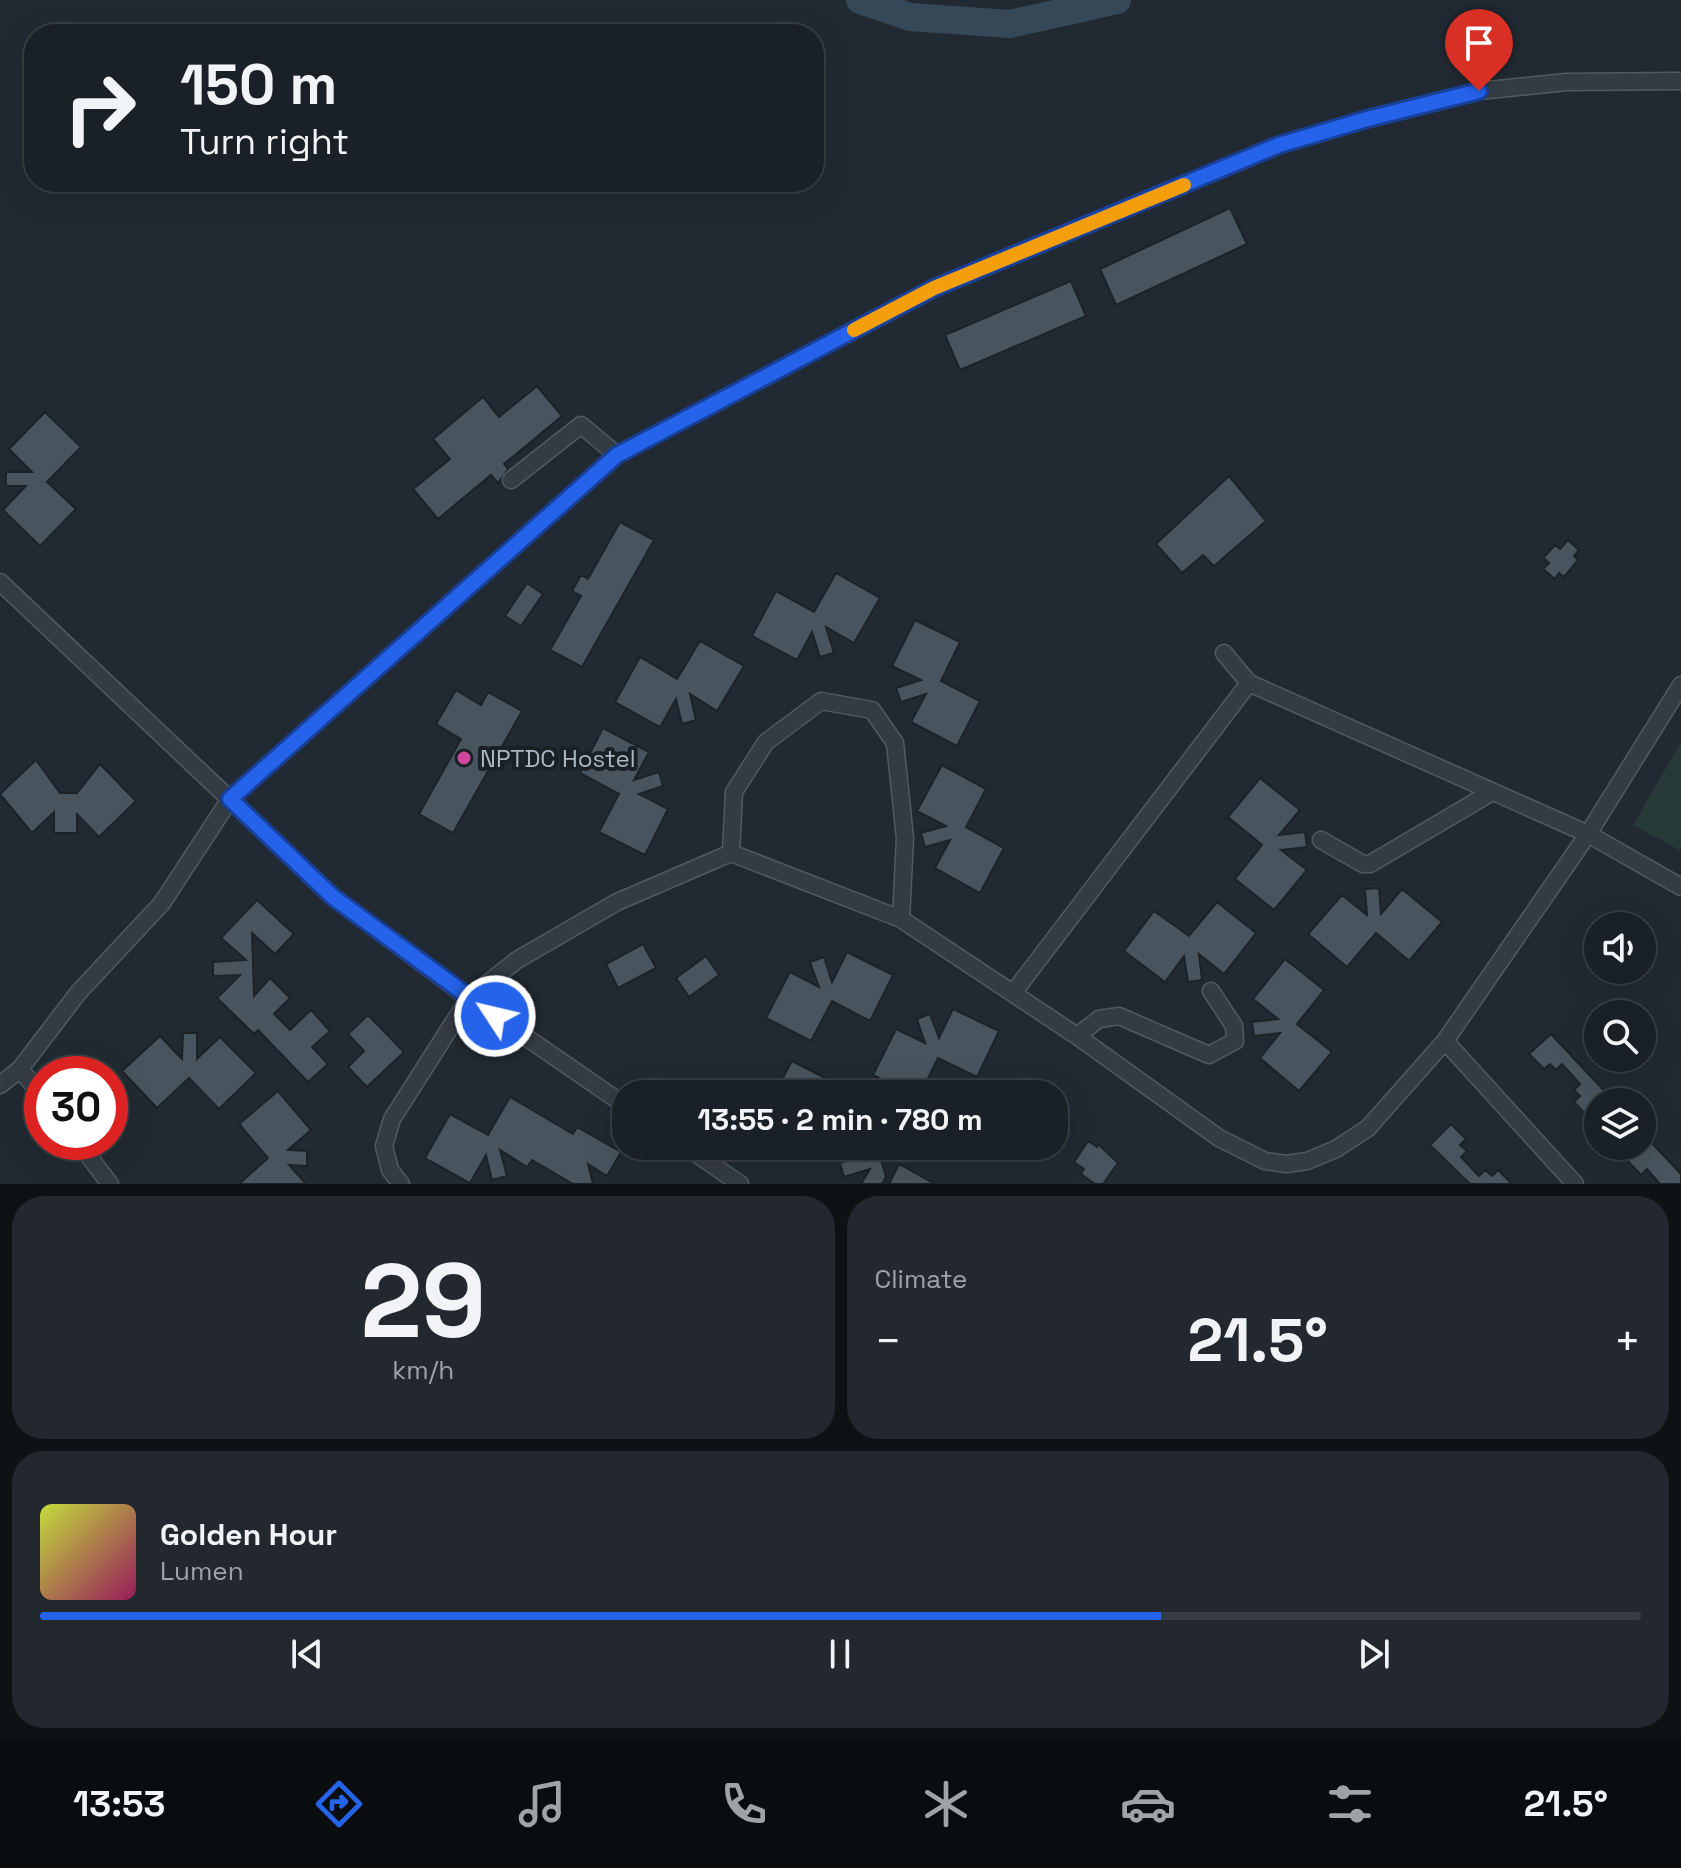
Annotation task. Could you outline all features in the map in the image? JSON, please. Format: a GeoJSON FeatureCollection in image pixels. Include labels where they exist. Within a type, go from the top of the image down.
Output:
{"type":"FeatureCollection","features":[{"type":"Feature","properties":{"kind":"street"},"geometry":{"type":"LineString","coordinates":[[0,1085],[20,1069],[78,993],[162,903],[230,799],[617,455],[934,288],[1279,145],[1479,91],[1566,82],[1681,81]]}},
{"type":"Feature","properties":{"kind":"street"},"geometry":{"type":"LineString","coordinates":[[511,480],[581,425],[617,455]]}},
{"type":"Feature","properties":{"kind":"street"},"geometry":{"type":"LineString","coordinates":[[0,582],[333,897],[469,998],[612,1096]]}},
{"type":"Feature","properties":{"kind":"street"},"geometry":{"type":"LineString","coordinates":[[1224,653],[1249,683],[1588,834],[1681,887]]}},
{"type":"Feature","properties":{"kind":"street"},"geometry":{"type":"LineString","coordinates":[[1013,993],[1249,683]]}},
{"type":"Feature","properties":{"kind":"street"},"geometry":{"type":"LineString","coordinates":[[401,1184],[390,1170],[384,1146],[392,1119],[469,998],[517,960],[617,902],[731,853],[901,919],[1077,1036],[1219,1138],[1265,1161],[1286,1164],[1307,1161],[1336,1149],[1368,1128],[1445,1041],[1588,834],[1681,685]]}},
{"type":"Feature","properties":{"kind":"street"},"geometry":{"type":"LineString","coordinates":[[731,853],[734,792],[766,742],[821,701],[872,710],[895,743],[905,838],[901,919]]}},
{"type":"Feature","properties":{"kind":"street"},"geometry":{"type":"LineString","coordinates":[[1321,840],[1363,864],[1370,864],[1492,792]]}},
{"type":"Feature","properties":{"kind":"street"},"geometry":{"type":"LineString","coordinates":[[1077,1036],[1099,1019],[1119,1016],[1209,1055],[1235,1041],[1234,1026],[1211,991]]}},
{"type":"Feature","properties":{"kind":"street"},"geometry":{"type":"LineString","coordinates":[[1445,1041],[1575,1184]]}},
{"type":"Feature","properties":{"kind":"street"},"geometry":{"type":"LineString","coordinates":[[20,1069],[24,1074]]}},
{"type":"Feature","properties":{"kind":"street"},"geometry":{"type":"LineString","coordinates":[[92,1160],[110,1184]]}},
{"type":"Feature","properties":{"kind":"street"},"geometry":{"type":"LineString","coordinates":[[705,1160],[740,1184]]}},
{"type":"Feature","properties":{"kind":"shaded area"},"geometry":{"type":"Polygon","coordinates":[[[1681,742],[1681,851],[1633,825],[1681,742]]]}},
{"type":"Feature","properties":{"kind":"building"},"geometry":{"type":"Polygon","coordinates":[[[1230,208],[1247,244],[1116,305],[1100,269],[1230,208]]]}},
{"type":"Feature","properties":{"kind":"building"},"geometry":{"type":"Polygon","coordinates":[[[1071,281],[1086,316],[960,370],[945,335],[1071,281]]]}},
{"type":"Feature","properties":{"kind":"building"},"geometry":{"type":"Polygon","coordinates":[[[537,386],[562,416],[504,464],[508,469],[498,483],[491,475],[438,519],[413,489],[450,459],[433,439],[483,397],[499,417],[537,386]]]}},
{"type":"Feature","properties":{"kind":"building"},"geometry":{"type":"Polygon","coordinates":[[[45,412],[81,447],[47,482],[76,509],[40,546],[3,510],[26,486],[6,486],[6,472],[32,472],[9,449],[45,412]]]}},
{"type":"Feature","properties":{"kind":"building"},"geometry":{"type":"Polygon","coordinates":[[[1229,476],[1266,521],[1214,566],[1203,555],[1182,573],[1156,544],[1229,476]]]}},
{"type":"Feature","properties":{"kind":"building"},"geometry":{"type":"Polygon","coordinates":[[[620,522],[654,540],[582,667],[550,650],[581,596],[572,591],[581,575],[588,579],[620,522]]]}},
{"type":"Feature","properties":{"kind":"building"},"geometry":{"type":"Polygon","coordinates":[[[1568,540],[1579,550],[1574,556],[1578,560],[1564,577],[1559,573],[1555,579],[1543,569],[1549,563],[1543,558],[1555,545],[1560,549],[1568,540]]]}},
{"type":"Feature","properties":{"kind":"building"},"geometry":{"type":"Polygon","coordinates":[[[836,573],[880,598],[854,643],[826,627],[834,653],[820,657],[812,632],[797,660],[752,636],[776,591],[814,612],[836,573]]]}},
{"type":"Feature","properties":{"kind":"building"},"geometry":{"type":"Polygon","coordinates":[[[527,583],[543,594],[521,626],[505,616],[527,583]]]}},
{"type":"Feature","properties":{"kind":"building"},"geometry":{"type":"Polygon","coordinates":[[[915,620],[960,642],[941,681],[980,701],[957,746],[911,722],[926,694],[901,702],[896,688],[921,680],[892,666],[915,620]]]}},
{"type":"Feature","properties":{"kind":"building"},"geometry":{"type":"Polygon","coordinates":[[[700,641],[744,666],[717,711],[690,694],[696,720],[682,724],[676,699],[660,727],[615,702],[640,657],[677,679],[700,641]]]}},
{"type":"Feature","properties":{"kind":"building"},"geometry":{"type":"Polygon","coordinates":[[[456,690],[481,705],[488,692],[522,711],[453,833],[419,814],[461,739],[436,724],[456,690]]]}},
{"type":"Feature","properties":{"kind":"building"},"geometry":{"type":"Polygon","coordinates":[[[603,728],[649,752],[634,780],[659,772],[663,786],[639,794],[668,809],[645,855],[599,832],[619,794],[580,773],[603,728]]]}},
{"type":"Feature","properties":{"kind":"building"},"geometry":{"type":"Polygon","coordinates":[[[36,760],[60,793],[77,793],[100,764],[136,801],[99,837],[77,814],[77,833],[54,833],[54,812],[32,833],[0,794],[36,760]]]}},
{"type":"Feature","properties":{"kind":"building"},"geometry":{"type":"Polygon","coordinates":[[[942,765],[986,789],[966,827],[1004,848],[980,893],[935,868],[950,840],[925,847],[921,833],[946,826],[917,811],[942,765]]]}},
{"type":"Feature","properties":{"kind":"building"},"geometry":{"type":"Polygon","coordinates":[[[1260,778],[1300,810],[1279,835],[1305,832],[1307,847],[1281,850],[1307,870],[1274,910],[1235,879],[1262,845],[1228,817],[1260,778]]]}},
{"type":"Feature","properties":{"kind":"building"},"geometry":{"type":"Polygon","coordinates":[[[1379,888],[1381,914],[1402,889],[1442,922],[1409,961],[1376,933],[1347,967],[1308,934],[1342,895],[1367,915],[1365,889],[1379,888]]]}},
{"type":"Feature","properties":{"kind":"building"},"geometry":{"type":"Polygon","coordinates":[[[257,900],[294,934],[275,954],[252,933],[254,996],[270,978],[290,998],[274,1014],[290,1030],[311,1010],[330,1031],[312,1047],[328,1064],[308,1082],[258,1030],[254,1034],[217,998],[240,975],[213,976],[213,962],[246,960],[221,938],[257,900]]]}},
{"type":"Feature","properties":{"kind":"building"},"geometry":{"type":"Polygon","coordinates":[[[1217,902],[1256,933],[1224,974],[1199,954],[1202,980],[1188,982],[1184,956],[1165,982],[1124,951],[1154,911],[1189,936],[1217,902]]]}},
{"type":"Feature","properties":{"kind":"building"},"geometry":{"type":"Polygon","coordinates":[[[643,944],[656,968],[618,988],[606,964],[643,944]]]}},
{"type":"Feature","properties":{"kind":"building"},"geometry":{"type":"Polygon","coordinates":[[[847,952],[893,975],[870,1021],[832,1001],[811,1041],[766,1018],[790,972],[819,987],[810,962],[824,957],[832,982],[847,952]]]}},
{"type":"Feature","properties":{"kind":"building"},"geometry":{"type":"Polygon","coordinates":[[[706,956],[719,975],[689,997],[676,978],[706,956]]]}},
{"type":"Feature","properties":{"kind":"building"},"geometry":{"type":"Polygon","coordinates":[[[1285,959],[1324,990],[1297,1024],[1332,1052],[1299,1091],[1260,1058],[1280,1033],[1254,1036],[1252,1022],[1278,1019],[1253,999],[1285,959]]]}},
{"type":"Feature","properties":{"kind":"building"},"geometry":{"type":"Polygon","coordinates":[[[953,1009],[999,1031],[977,1077],[938,1058],[927,1080],[883,1080],[873,1075],[896,1029],[925,1043],[917,1019],[930,1014],[939,1038],[953,1009]]]}},
{"type":"Feature","properties":{"kind":"building"},"geometry":{"type":"Polygon","coordinates":[[[368,1015],[404,1052],[367,1087],[348,1067],[364,1051],[348,1034],[368,1015]]]}},
{"type":"Feature","properties":{"kind":"building"},"geometry":{"type":"Polygon","coordinates":[[[183,1033],[197,1033],[197,1059],[220,1037],[256,1073],[219,1109],[189,1078],[157,1108],[128,1077],[128,1065],[160,1036],[182,1059],[183,1033]]]}},
{"type":"Feature","properties":{"kind":"building"},"geometry":{"type":"Polygon","coordinates":[[[1551,1034],[1602,1088],[1584,1088],[1584,1113],[1574,1102],[1580,1096],[1574,1090],[1580,1084],[1562,1064],[1556,1070],[1550,1064],[1544,1069],[1529,1054],[1551,1034]]]}},
{"type":"Feature","properties":{"kind":"building"},"geometry":{"type":"Polygon","coordinates":[[[792,1061],[829,1080],[782,1080],[792,1061]]]}},
{"type":"Feature","properties":{"kind":"building"},"geometry":{"type":"Polygon","coordinates":[[[278,1091],[311,1130],[288,1150],[307,1151],[307,1166],[289,1165],[306,1184],[239,1184],[268,1158],[239,1124],[278,1091]]]}},
{"type":"Feature","properties":{"kind":"building"},"geometry":{"type":"Polygon","coordinates":[[[510,1097],[573,1134],[577,1127],[612,1147],[612,1160],[616,1160],[607,1176],[588,1164],[593,1184],[573,1184],[532,1160],[527,1167],[500,1150],[507,1176],[492,1180],[486,1155],[470,1183],[425,1158],[450,1114],[488,1135],[510,1097]]]}},
{"type":"Feature","properties":{"kind":"building"},"geometry":{"type":"Polygon","coordinates":[[[1451,1124],[1466,1139],[1460,1145],[1467,1151],[1461,1157],[1479,1176],[1485,1170],[1492,1176],[1498,1170],[1512,1184],[1470,1184],[1430,1145],[1451,1124]]]}},
{"type":"Feature","properties":{"kind":"building"},"geometry":{"type":"Polygon","coordinates":[[[1088,1141],[1097,1147],[1099,1145],[1118,1163],[1103,1184],[1095,1184],[1081,1174],[1084,1169],[1074,1162],[1088,1141]]]}},
{"type":"Feature","properties":{"kind":"building"},"geometry":{"type":"Polygon","coordinates":[[[1656,1147],[1681,1174],[1681,1184],[1660,1184],[1647,1169],[1641,1175],[1627,1160],[1656,1160],[1656,1147]]]}},
{"type":"Feature","properties":{"kind":"building"},"geometry":{"type":"Polygon","coordinates":[[[881,1160],[886,1177],[882,1184],[861,1184],[870,1169],[844,1177],[840,1163],[881,1160]]]}},
{"type":"Feature","properties":{"kind":"building"},"geometry":{"type":"Polygon","coordinates":[[[899,1164],[935,1184],[889,1184],[899,1164]]]}},
{"type":"Feature","properties":{"kind":"waterway"},"geometry":{"type":"LineString","coordinates":[[860,0],[910,17],[1010,24],[1117,0]]}},
{"type":"Feature","properties":{"kind":"slow traffic"},"geometry":{"type":"LineString","coordinates":[[854,330],[934,288],[1184,185]]}},
{"type":"Feature","properties":{"kind":"place","name":"NPTDC Hostel"},"geometry":{"type":"Point","coordinates":[464,758]}},
{"type":"Feature","properties":{"kind":"route"},"geometry":{"type":"LineString","coordinates":[[495,1016],[333,897],[230,799],[288,744],[617,455],[934,288],[1279,145],[1479,91]]}}]}
